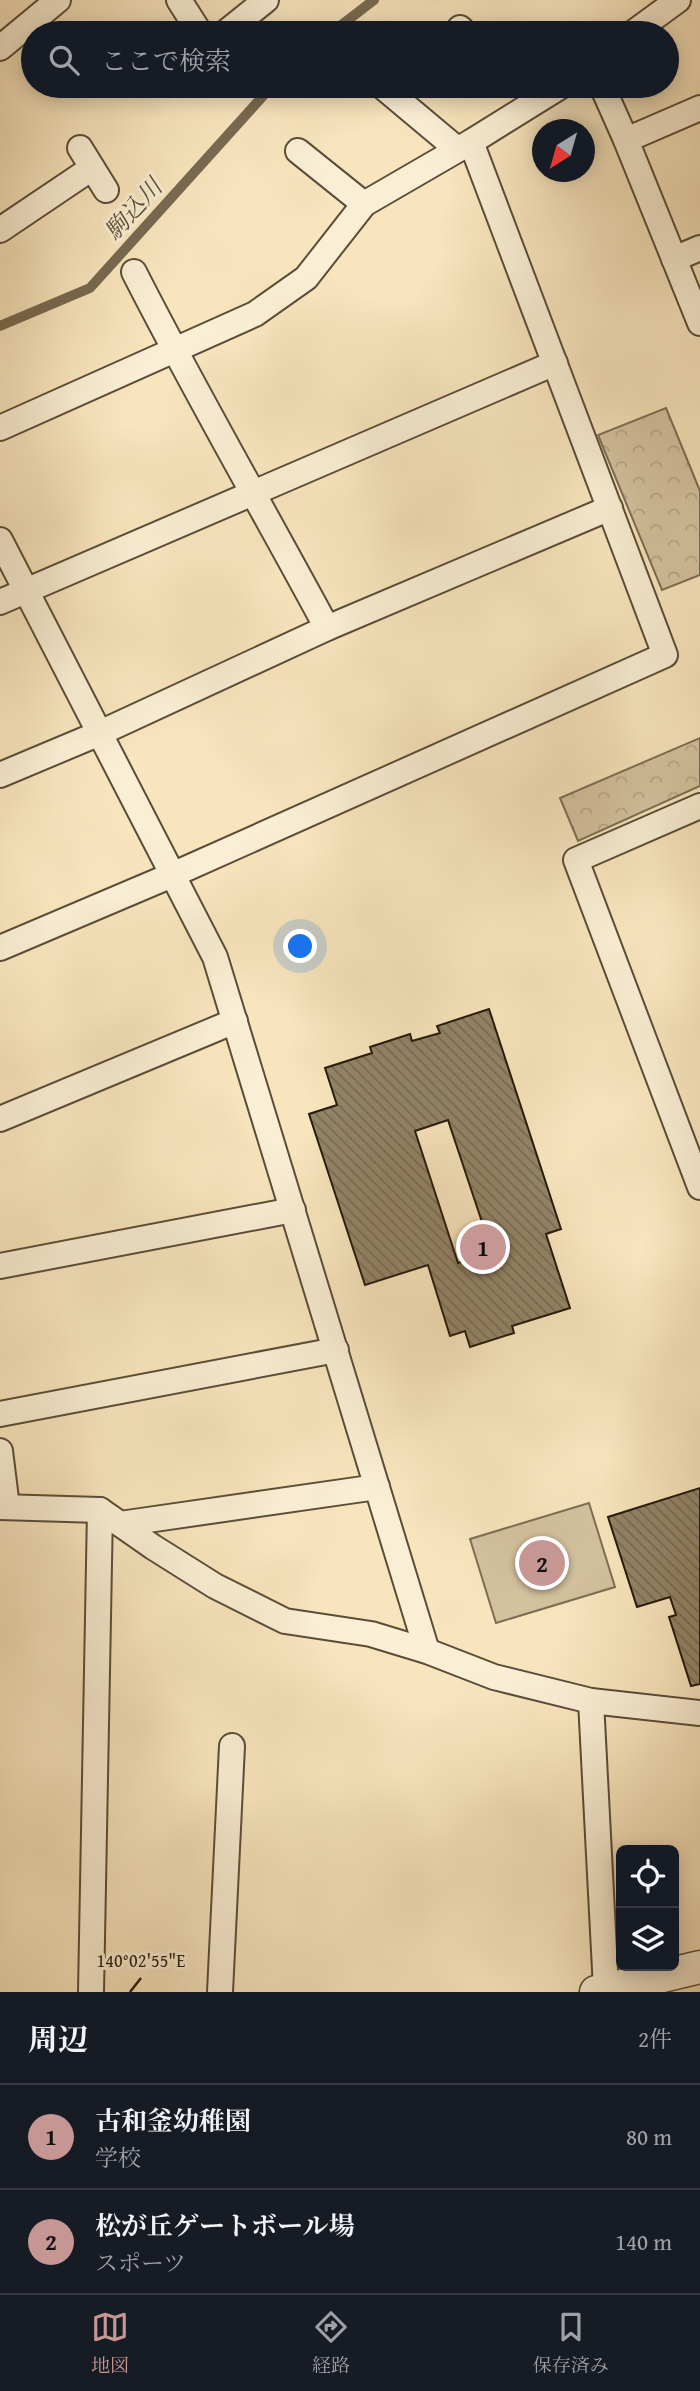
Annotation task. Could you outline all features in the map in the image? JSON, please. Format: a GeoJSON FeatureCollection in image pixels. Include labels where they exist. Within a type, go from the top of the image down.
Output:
{"type":"FeatureCollection","features":[{"type":"Feature","properties":{"kind":"street"},"geometry":{"type":"LineString","coordinates":[[33,21],[58,0]]}},
{"type":"Feature","properties":{"kind":"street"},"geometry":{"type":"LineString","coordinates":[[179,0],[192,21]]}},
{"type":"Feature","properties":{"kind":"street"},"geometry":{"type":"LineString","coordinates":[[240,21],[266,0]]}},
{"type":"Feature","properties":{"kind":"street"},"geometry":{"type":"LineString","coordinates":[[650,21],[678,0]]}},
{"type":"Feature","properties":{"kind":"street"},"geometry":{"type":"LineString","coordinates":[[0,48],[21,31]]}},
{"type":"Feature","properties":{"kind":"street"},"geometry":{"type":"LineString","coordinates":[[0,948],[172,875],[665,655],[555,363],[464,146],[398,98]]}},
{"type":"Feature","properties":{"kind":"street"},"geometry":{"type":"LineString","coordinates":[[0,428],[255,314],[306,278],[364,204],[464,146],[523,98]]}},
{"type":"Feature","properties":{"kind":"street"},"geometry":{"type":"LineString","coordinates":[[607,98],[700,323]]}},
{"type":"Feature","properties":{"kind":"street"},"geometry":{"type":"LineString","coordinates":[[626,139],[700,108]]}},
{"type":"Feature","properties":{"kind":"street"},"geometry":{"type":"LineString","coordinates":[[298,151],[364,204]]}},
{"type":"Feature","properties":{"kind":"street"},"geometry":{"type":"LineString","coordinates":[[0,230],[86,158],[106,190]]}},
{"type":"Feature","properties":{"kind":"street"},"geometry":{"type":"LineString","coordinates":[[674,259],[700,248]]}},
{"type":"Feature","properties":{"kind":"street"},"geometry":{"type":"LineString","coordinates":[[134,272],[174,351],[255,493],[327,628]]}},
{"type":"Feature","properties":{"kind":"street"},"geometry":{"type":"LineString","coordinates":[[0,602],[555,363]]}},
{"type":"Feature","properties":{"kind":"street"},"geometry":{"type":"LineString","coordinates":[[0,775],[100,733],[327,628],[610,508]]}},
{"type":"Feature","properties":{"kind":"street"},"geometry":{"type":"LineString","coordinates":[[0,540],[215,957],[427,1651]]}},
{"type":"Feature","properties":{"kind":"street"},"geometry":{"type":"LineString","coordinates":[[700,806],[576,860],[700,1187]]}},
{"type":"Feature","properties":{"kind":"street"},"geometry":{"type":"LineString","coordinates":[[0,1119],[235,1021]]}},
{"type":"Feature","properties":{"kind":"street"},"geometry":{"type":"LineString","coordinates":[[0,1266],[293,1210]]}},
{"type":"Feature","properties":{"kind":"street"},"geometry":{"type":"LineString","coordinates":[[0,1413],[336,1350]]}},
{"type":"Feature","properties":{"kind":"street"},"geometry":{"type":"LineString","coordinates":[[0,1451],[4,1507],[100,1510],[215,1586],[285,1621],[371,1634],[427,1651],[494,1677],[591,1701],[700,1713]]}},
{"type":"Feature","properties":{"kind":"street"},"geometry":{"type":"LineString","coordinates":[[120,1524],[377,1487]]}},
{"type":"Feature","properties":{"kind":"street"},"geometry":{"type":"LineString","coordinates":[[90,1992],[100,1510]]}},
{"type":"Feature","properties":{"kind":"street"},"geometry":{"type":"LineString","coordinates":[[591,1701],[601,1991],[700,1967]]}},
{"type":"Feature","properties":{"kind":"street"},"geometry":{"type":"LineString","coordinates":[[220,1992],[232,1746]]}},
{"type":"Feature","properties":{"kind":"green space"},"geometry":{"type":"Polygon","coordinates":[[[666,408],[700,491],[700,575],[662,590],[598,435],[666,408]]]}},
{"type":"Feature","properties":{"kind":"green space"},"geometry":{"type":"Polygon","coordinates":[[[700,738],[700,786],[578,841],[560,798],[700,738]]]}},
{"type":"Feature","properties":{"kind":"green space"},"geometry":{"type":"Polygon","coordinates":[[[589,1503],[615,1587],[496,1623],[470,1539],[589,1503]]]}},
{"type":"Feature","properties":{"kind":"building"},"geometry":{"type":"Polygon","coordinates":[[[489,1009],[561,1229],[546,1234],[570,1308],[512,1326],[514,1333],[470,1347],[465,1331],[450,1336],[428,1265],[365,1285],[309,1114],[337,1105],[325,1068],[372,1053],[370,1047],[410,1034],[412,1041],[440,1033],[437,1026],[489,1009]],[[448,1120],[415,1131],[458,1263],[492,1252],[448,1120]]]}},
{"type":"Feature","properties":{"kind":"building"},"geometry":{"type":"Polygon","coordinates":[[[700,1488],[700,1684],[691,1686],[669,1617],[676,1615],[670,1597],[637,1607],[608,1517],[700,1488]]]}},
{"type":"Feature","properties":{"kind":"waterway","name":"駒込川"},"geometry":{"type":"LineString","coordinates":[[347,21],[374,0]]}},
{"type":"Feature","properties":{"kind":"waterway","name":"駒込川"},"geometry":{"type":"LineString","coordinates":[[0,326],[90,288],[261,98]]}},
{"type":"Feature","properties":{"kind":"place","name":"古和釜幼稚園"},"geometry":{"type":"Point","coordinates":[483,1247]}},
{"type":"Feature","properties":{"kind":"place","name":"松が丘ゲートボール場"},"geometry":{"type":"Point","coordinates":[542,1563]}}]}
